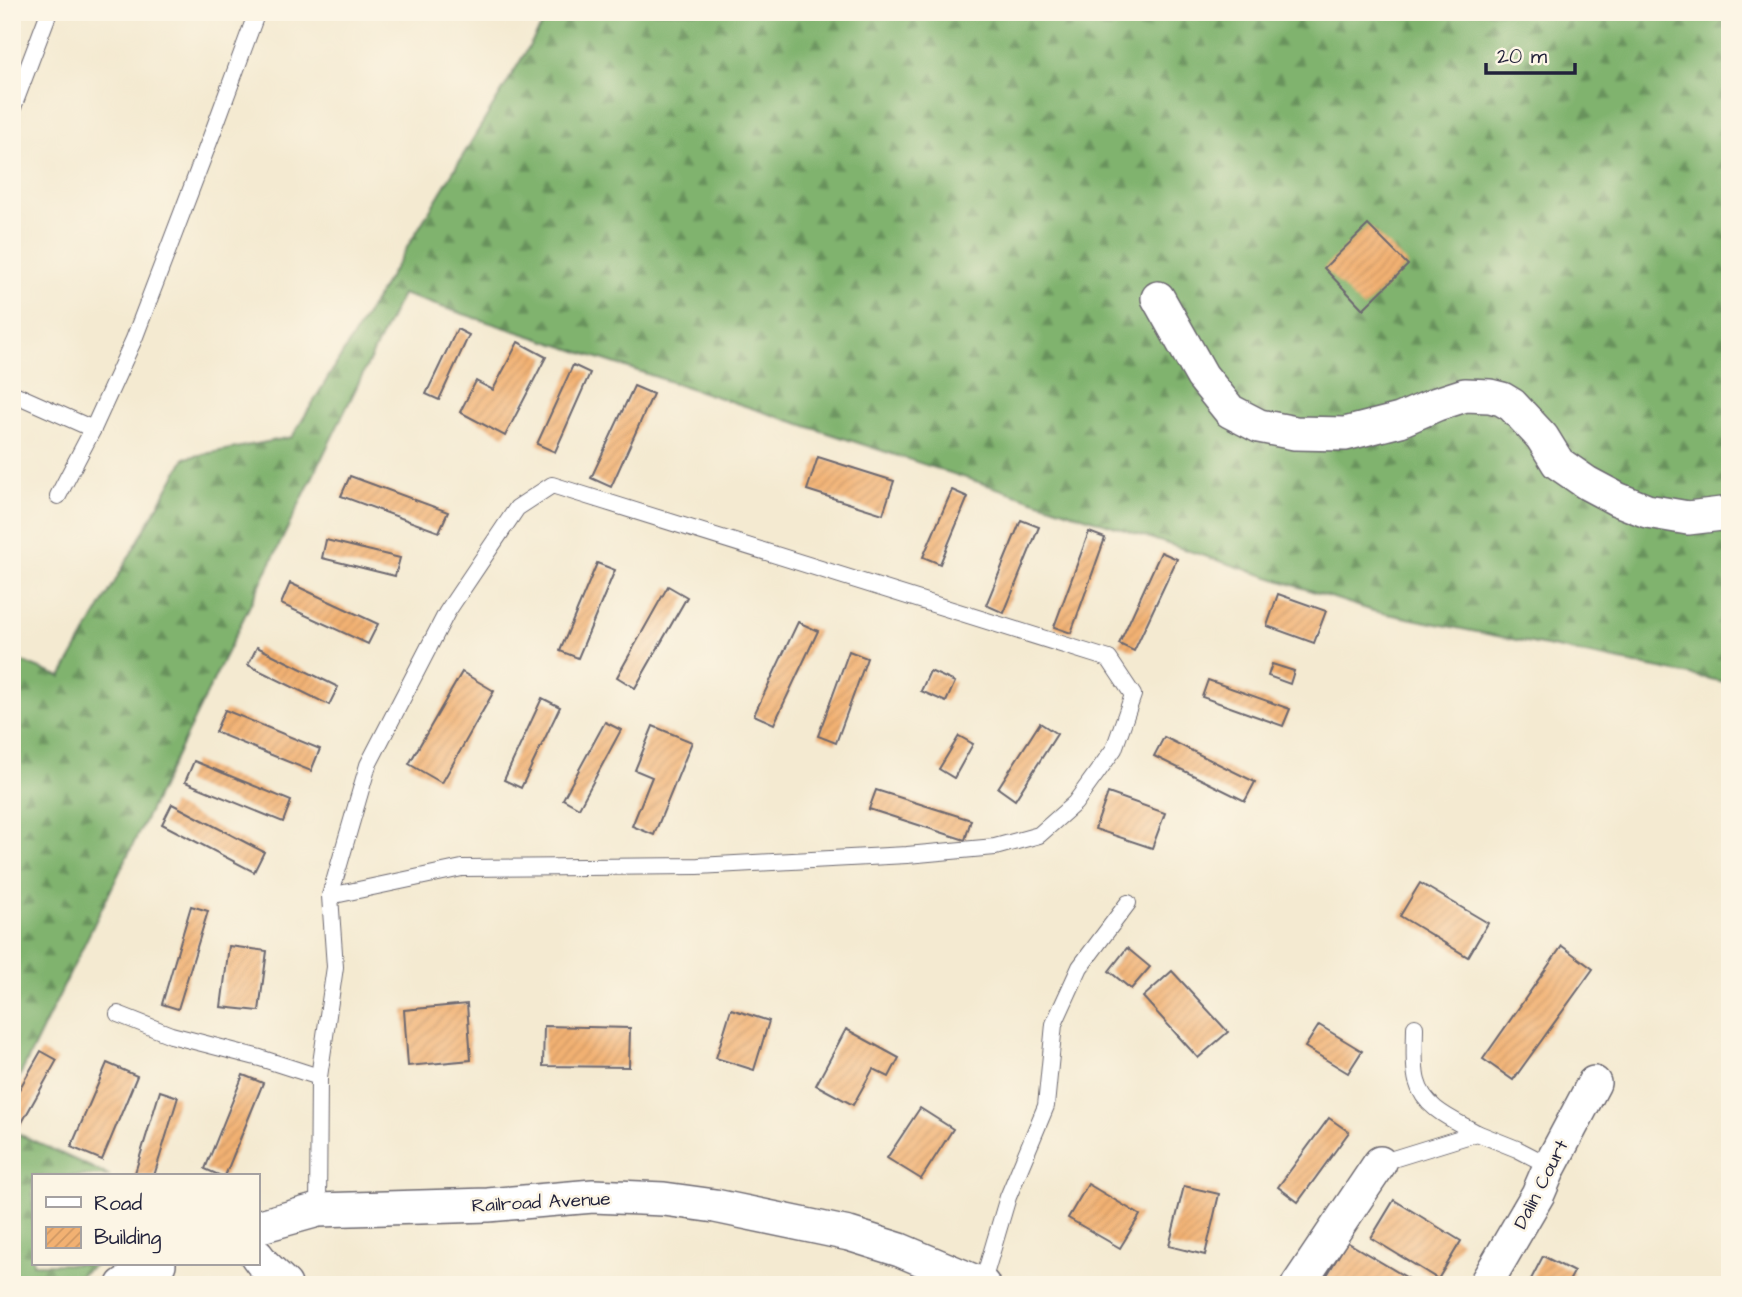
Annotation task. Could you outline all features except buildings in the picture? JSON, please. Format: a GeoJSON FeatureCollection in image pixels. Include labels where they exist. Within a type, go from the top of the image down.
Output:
{"type":"FeatureCollection","features":[{"type":"Feature","properties":{"kind":"street"},"geometry":{"type":"LineString","coordinates":[[1158,298],[1202,376],[1230,411],[1259,426],[1294,433],[1345,434],[1400,420],[1465,395],[1490,396],[1512,405],[1542,437],[1558,463],[1617,499],[1647,511],[1688,518],[1730,513]]}},
{"type":"Feature","properties":{"kind":"street","name":"Dalin Court"},"geometry":{"type":"LineString","coordinates":[[1485,1285],[1538,1194],[1594,1083]]}},
{"type":"Feature","properties":{"kind":"street"},"geometry":{"type":"LineString","coordinates":[[1298,1285],[1380,1163]]}},
{"type":"Feature","properties":{"kind":"street","name":"Railroad Avenue"},"geometry":{"type":"LineString","coordinates":[[259,1226],[318,1210],[488,1205],[593,1196],[664,1199],[715,1206],[849,1234],[900,1251],[982,1285]]}},
{"type":"Feature","properties":{"kind":"street"},"geometry":{"type":"LineString","coordinates":[[259,1259],[285,1285]]}},
{"type":"Feature","properties":{"kind":"street"},"geometry":{"type":"LineString","coordinates":[[122,1285],[155,1266]]}},
{"type":"Feature","properties":{"kind":"lane"},"geometry":{"type":"LineString","coordinates":[[12,110],[49,12]]}},
{"type":"Feature","properties":{"kind":"lane"},"geometry":{"type":"LineString","coordinates":[[58,496],[93,429],[134,339],[257,12]]}},
{"type":"Feature","properties":{"kind":"lane"},"geometry":{"type":"LineString","coordinates":[[12,393],[93,429]]}},
{"type":"Feature","properties":{"kind":"lane"},"geometry":{"type":"LineString","coordinates":[[318,1210],[319,1077],[335,967],[330,896],[368,765],[447,612],[517,508],[552,485],[1109,659],[1133,695],[1114,749],[1075,803],[1038,835],[995,847],[907,855],[698,866],[462,867],[330,896]]}},
{"type":"Feature","properties":{"kind":"lane"},"geometry":{"type":"LineString","coordinates":[[982,1285],[1008,1197],[1046,1107],[1054,1024],[1080,967],[1128,903]]}},
{"type":"Feature","properties":{"kind":"lane"},"geometry":{"type":"LineString","coordinates":[[118,1014],[171,1035],[260,1058],[319,1077]]}},
{"type":"Feature","properties":{"kind":"lane"},"geometry":{"type":"LineString","coordinates":[[1415,1027],[1416,1080],[1425,1099],[1443,1114],[1477,1133],[1550,1166]]}},
{"type":"Feature","properties":{"kind":"lane"},"geometry":{"type":"LineString","coordinates":[[1380,1163],[1477,1133]]}},
{"type":"Feature","properties":{"kind":"green space"},"geometry":{"type":"Polygon","coordinates":[[[550,12],[1730,12],[1730,683],[1373,611],[402,294],[12,1092],[12,658],[61,677],[185,458],[292,437],[550,12]]]}},
{"type":"Feature","properties":{"kind":"green space"},"geometry":{"type":"Polygon","coordinates":[[[12,1131],[106,1174],[32,1174],[32,1266],[94,1266],[63,1285],[12,1285],[12,1131]]]}}]}
